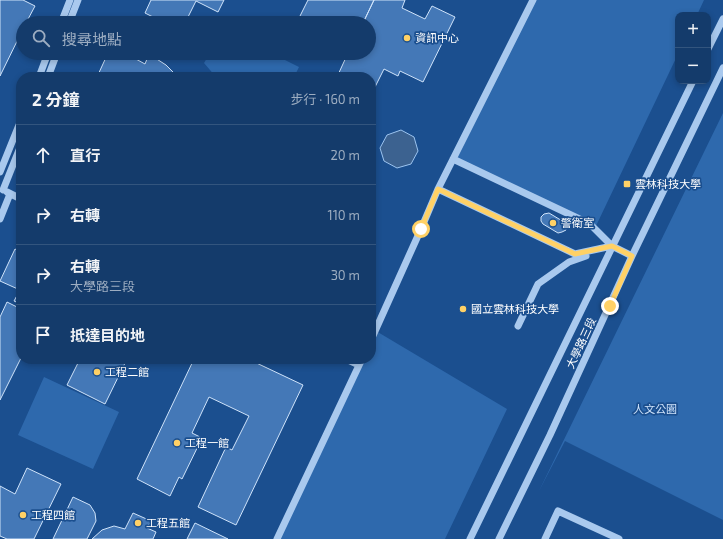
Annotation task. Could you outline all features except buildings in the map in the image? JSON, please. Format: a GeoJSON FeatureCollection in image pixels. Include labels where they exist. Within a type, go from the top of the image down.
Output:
{"type":"FeatureCollection","features":[{"type":"Feature","properties":{"kind":"street"},"geometry":{"type":"LineString","coordinates":[[64,16],[70,0]]}},
{"type":"Feature","properties":{"kind":"street"},"geometry":{"type":"LineString","coordinates":[[72,16],[78,0]]}},
{"type":"Feature","properties":{"kind":"street"},"geometry":{"type":"LineString","coordinates":[[376,329],[438,189],[533,0]]}},
{"type":"Feature","properties":{"kind":"street"},"geometry":{"type":"LineString","coordinates":[[708,48],[723,19]]}},
{"type":"Feature","properties":{"kind":"street"},"geometry":{"type":"LineString","coordinates":[[41,72],[45,60]]}},
{"type":"Feature","properties":{"kind":"street"},"geometry":{"type":"LineString","coordinates":[[50,72],[54,60]]}},
{"type":"Feature","properties":{"kind":"street","name":"大學路三段"},"geometry":{"type":"LineString","coordinates":[[499,539],[550,435],[632,256],[723,68]]}},
{"type":"Feature","properties":{"kind":"street","name":"大學路三段"},"geometry":{"type":"LineString","coordinates":[[470,539],[692,84]]}},
{"type":"Feature","properties":{"kind":"street"},"geometry":{"type":"LineString","coordinates":[[0,172],[16,132]]}},
{"type":"Feature","properties":{"kind":"street"},"geometry":{"type":"LineString","coordinates":[[16,157],[2,189],[16,197]]}},
{"type":"Feature","properties":{"kind":"street"},"geometry":{"type":"LineString","coordinates":[[453,159],[590,224],[612,246],[632,256]]}},
{"type":"Feature","properties":{"kind":"street"},"geometry":{"type":"LineString","coordinates":[[438,189],[575,254],[612,246]]}},
{"type":"Feature","properties":{"kind":"street"},"geometry":{"type":"LineString","coordinates":[[0,219],[10,194]]}},
{"type":"Feature","properties":{"kind":"street"},"geometry":{"type":"LineString","coordinates":[[518,326],[538,284],[569,262],[612,246]]}},
{"type":"Feature","properties":{"kind":"street"},"geometry":{"type":"LineString","coordinates":[[277,539],[359,364]]}},
{"type":"Feature","properties":{"kind":"street"},"geometry":{"type":"LineString","coordinates":[[545,539],[558,511],[619,539]]}},
{"type":"Feature","properties":{"kind":"green space"},"geometry":{"type":"Polygon","coordinates":[[[533,0],[704,0],[698,12],[675,12],[675,60],[595,228],[453,159],[533,0]]]}},
{"type":"Feature","properties":{"kind":"green space"},"geometry":{"type":"Polygon","coordinates":[[[206,60],[285,60],[299,67],[296,72],[212,72],[204,63],[206,60]]]}},
{"type":"Feature","properties":{"kind":"green space","name":"人文公園"},"geometry":{"type":"Polygon","coordinates":[[[723,113],[723,520],[565,441],[539,491],[723,113]]]}},
{"type":"Feature","properties":{"kind":"green space"},"geometry":{"type":"Polygon","coordinates":[[[376,331],[507,409],[445,539],[278,539],[360,364],[376,364],[376,331]]]}},
{"type":"Feature","properties":{"kind":"green space"},"geometry":{"type":"Polygon","coordinates":[[[44,377],[119,412],[93,469],[18,435],[44,377]]]}},
{"type":"Feature","properties":{"kind":"shaded area"},"geometry":{"type":"Polygon","coordinates":[[[401,130],[414,137],[418,151],[411,164],[397,168],[384,161],[380,148],[387,135],[401,130]]]}},
{"type":"Feature","properties":{"kind":"place","name":"資訊中心"},"geometry":{"type":"Point","coordinates":[407,38]}},
{"type":"Feature","properties":{"kind":"place","name":"雲林科技大學"},"geometry":{"type":"Point","coordinates":[627,184]}},
{"type":"Feature","properties":{"kind":"place","name":"警衛室"},"geometry":{"type":"Point","coordinates":[553,223]}},
{"type":"Feature","properties":{"kind":"place","name":"國立雲林科技大學"},"geometry":{"type":"Point","coordinates":[463,309]}},
{"type":"Feature","properties":{"kind":"place","name":"工程二館"},"geometry":{"type":"Point","coordinates":[97,372]}},
{"type":"Feature","properties":{"kind":"place","name":"工程一館"},"geometry":{"type":"Point","coordinates":[177,443]}},
{"type":"Feature","properties":{"kind":"place","name":"工程四館"},"geometry":{"type":"Point","coordinates":[23,515]}},
{"type":"Feature","properties":{"kind":"place","name":"工程五館"},"geometry":{"type":"Point","coordinates":[138,523]}},
{"type":"Feature","properties":{"kind":"route"},"geometry":{"type":"LineString","coordinates":[[421,229],[438,189],[575,254],[612,246],[632,256],[610,306]]}}]}
